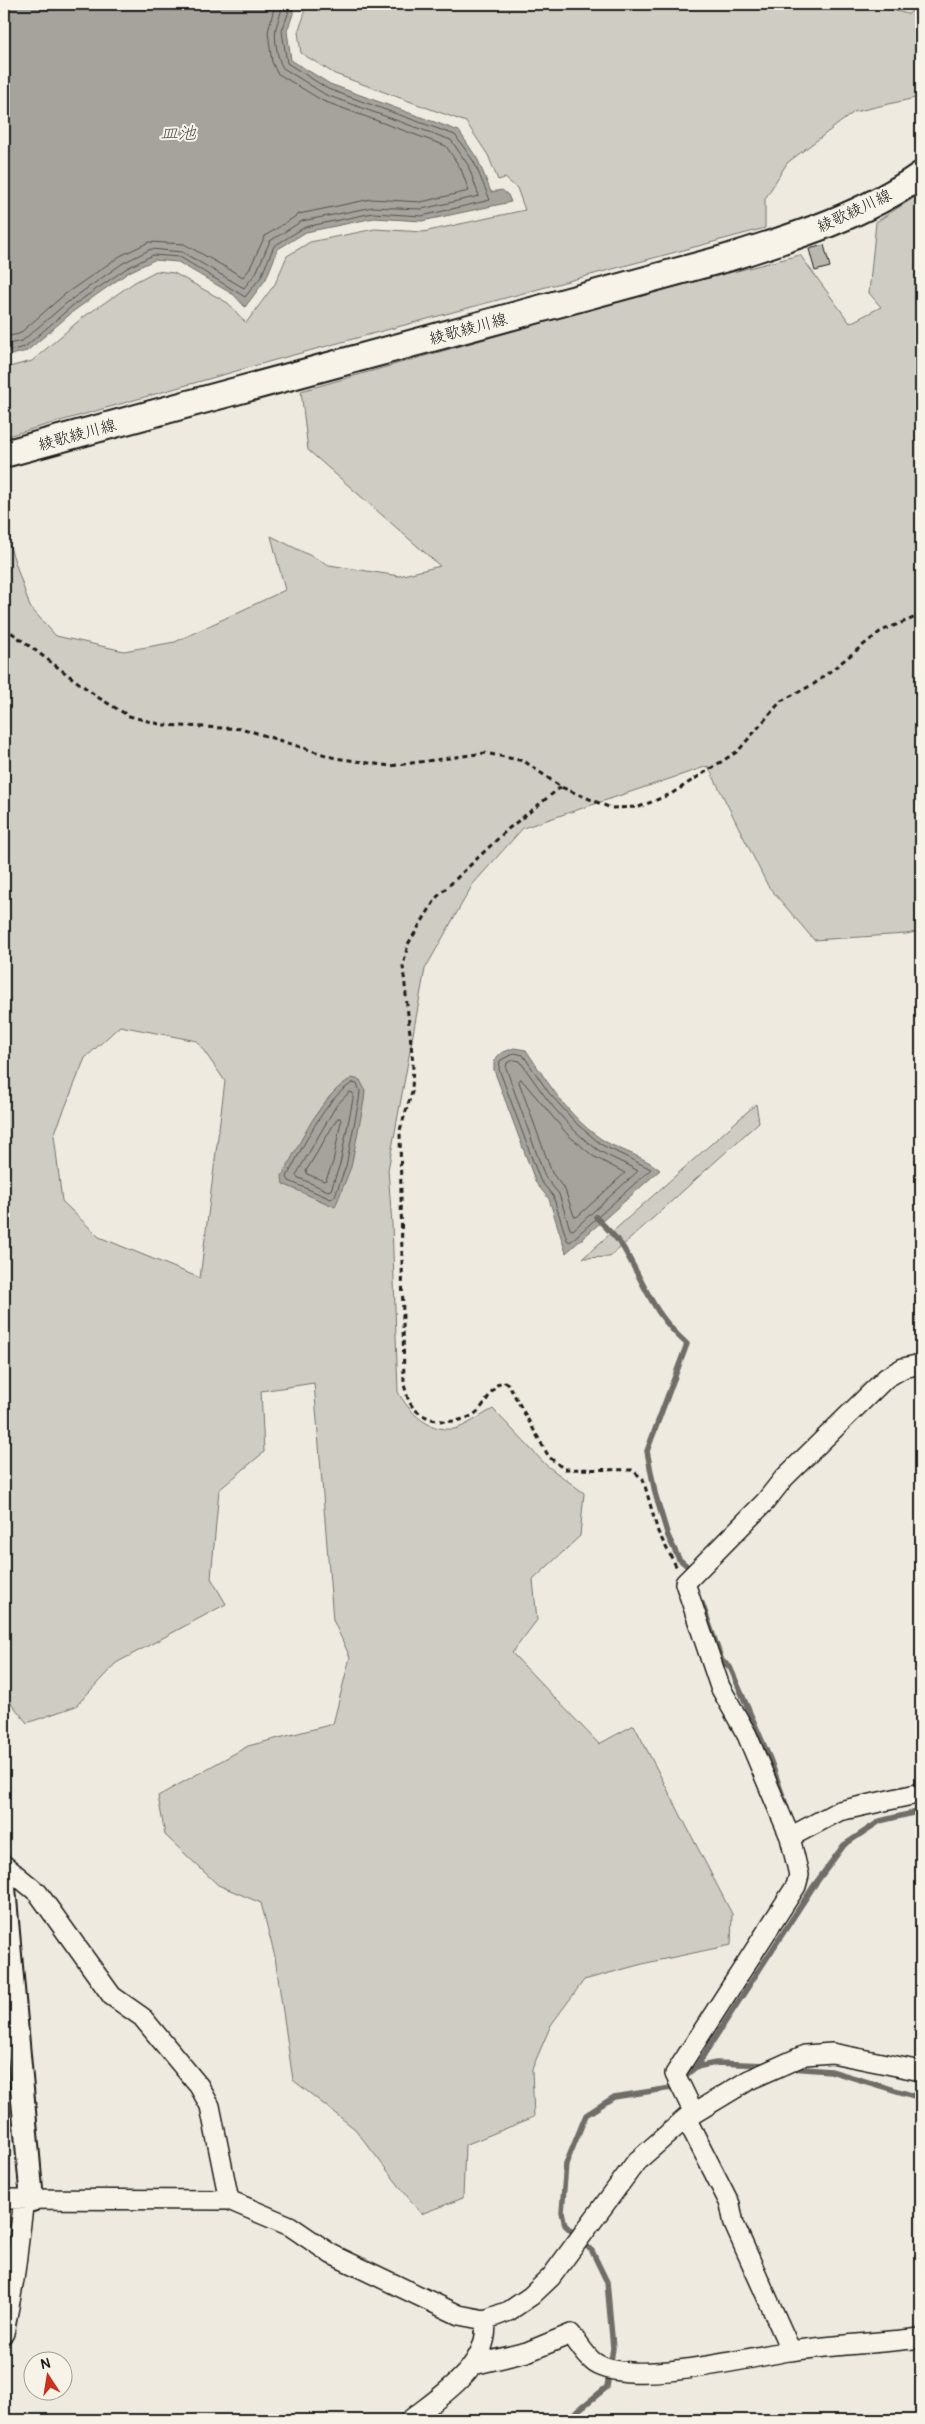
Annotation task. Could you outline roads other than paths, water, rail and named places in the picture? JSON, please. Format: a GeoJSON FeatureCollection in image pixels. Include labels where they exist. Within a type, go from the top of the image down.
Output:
{"type":"FeatureCollection","features":[{"type":"Feature","properties":{"kind":"main road","name":"綾歌綾川線"},"geometry":{"type":"LineString","coordinates":[[4,454],[727,258],[838,221],[875,203],[921,176]]}},
{"type":"Feature","properties":{"kind":"street"},"geometry":{"type":"LineString","coordinates":[[790,2351],[734,2224],[730,2204],[690,2116],[684,2093],[675,2074],[796,1886],[799,1875],[790,1837],[747,1735],[720,1687],[685,1583],[765,1502],[784,1478],[886,1378],[903,1368],[921,1364]]}},
{"type":"Feature","properties":{"kind":"street"},"geometry":{"type":"LineString","coordinates":[[790,1837],[838,1811],[921,1793]]}},
{"type":"Feature","properties":{"kind":"street"},"geometry":{"type":"LineString","coordinates":[[4,1865],[38,1893],[112,1996],[142,2017],[198,2086],[210,2106],[229,2200]]}},
{"type":"Feature","properties":{"kind":"street"},"geometry":{"type":"LineString","coordinates":[[4,1888],[11,2025],[28,2199],[4,2333]]}},
{"type":"Feature","properties":{"kind":"street"},"geometry":{"type":"LineString","coordinates":[[4,2199],[148,2198],[229,2200],[290,2226],[331,2254],[459,2315],[485,2320],[509,2311],[531,2296],[551,2278],[583,2231],[636,2162],[690,2116],[749,2080],[804,2054],[832,2053],[921,2071]]}},
{"type":"Feature","properties":{"kind":"street"},"geometry":{"type":"LineString","coordinates":[[410,2420],[473,2365],[487,2331],[485,2320]]}},
{"type":"Feature","properties":{"kind":"street"},"geometry":{"type":"LineString","coordinates":[[473,2365],[526,2352],[571,2334],[595,2363],[620,2371],[663,2372],[705,2368],[790,2351],[921,2338]]}},
{"type":"Feature","properties":{"kind":"water","name":"皿池"},"geometry":{"type":"Polygon","coordinates":[[[4,4],[293,4],[293,14],[287,31],[291,60],[330,84],[459,131],[478,160],[491,192],[502,190],[508,195],[511,202],[422,221],[374,218],[306,232],[278,249],[266,279],[245,307],[234,295],[178,262],[154,260],[129,272],[75,310],[27,351],[4,357],[4,4]]]}},
{"type":"Feature","properties":{"kind":"water"},"geometry":{"type":"Polygon","coordinates":[[[514,1048],[526,1050],[561,1100],[593,1133],[606,1142],[648,1162],[660,1170],[566,1253],[549,1199],[536,1183],[494,1070],[494,1060],[501,1053],[514,1048]]]}},
{"type":"Feature","properties":{"kind":"water"},"geometry":{"type":"Polygon","coordinates":[[[352,1078],[360,1080],[365,1090],[364,1101],[351,1167],[335,1207],[283,1184],[282,1176],[321,1108],[330,1096],[352,1078]]]}},
{"type":"Feature","properties":{"kind":"waterway"},"geometry":{"type":"LineString","coordinates":[[596,1217],[621,1245],[658,1311],[675,1333],[687,1344],[647,1451],[655,1493],[668,1536],[679,1559],[686,1565]]}},
{"type":"Feature","properties":{"kind":"waterway"},"geometry":{"type":"LineString","coordinates":[[702,1603],[722,1661],[730,1667],[770,1759],[787,1808]]}},
{"type":"Feature","properties":{"kind":"waterway"},"geometry":{"type":"LineString","coordinates":[[566,2420],[607,2387],[613,2348],[607,2282],[592,2251],[565,2225],[562,2212],[566,2164],[586,2115],[614,2097],[671,2088],[696,2067],[813,1887],[844,1845],[880,1821],[921,1811]]}},
{"type":"Feature","properties":{"kind":"waterway"},"geometry":{"type":"LineString","coordinates":[[696,2067],[716,2063],[766,2065]]}},
{"type":"Feature","properties":{"kind":"waterway"},"geometry":{"type":"LineString","coordinates":[[790,2068],[831,2071],[921,2098]]}}]}
